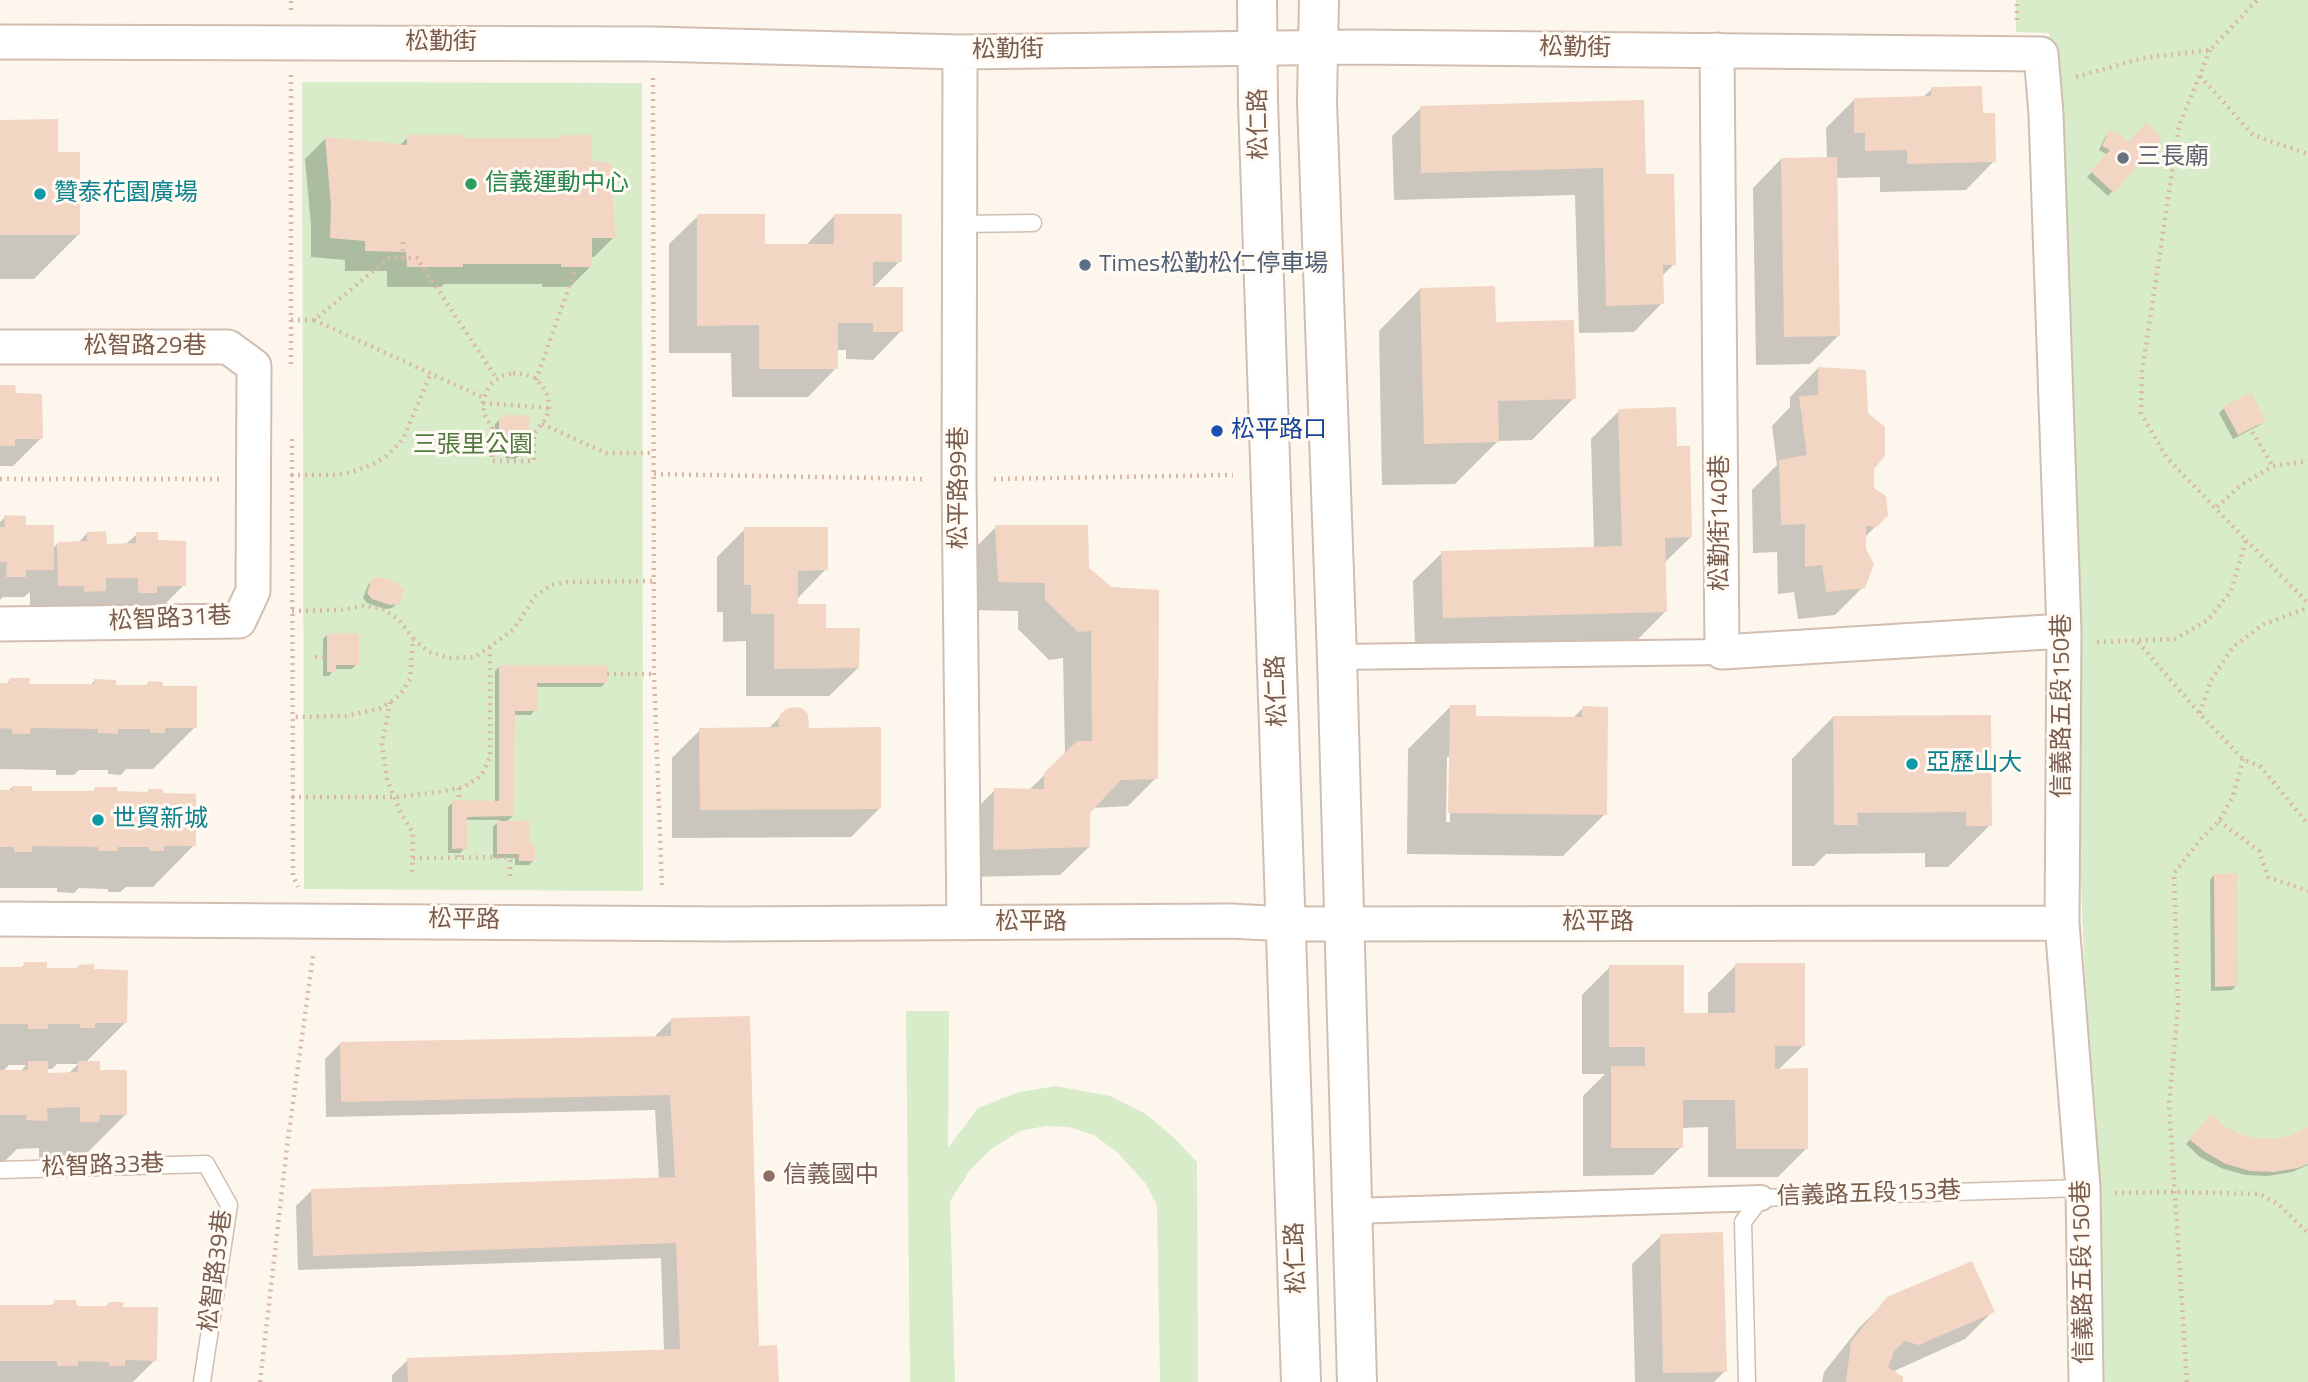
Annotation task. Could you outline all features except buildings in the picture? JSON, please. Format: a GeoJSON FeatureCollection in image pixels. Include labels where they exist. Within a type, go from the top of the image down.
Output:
{"type":"FeatureCollection","features":[{"type":"Feature","properties":{"kind":"street","name":"松仁路"},"geometry":{"type":"LineString","coordinates":[[1257,0],[1258,102],[1301,1382]]}},
{"type":"Feature","properties":{"kind":"street"},"geometry":{"type":"LineString","coordinates":[[1319,0],[1317,102],[1337,656],[1357,1382]]}},
{"type":"Feature","properties":{"kind":"street","name":"松勤街"},"geometry":{"type":"LineString","coordinates":[[0,42],[653,44],[960,52],[1320,48],[2017,54]]}},
{"type":"Feature","properties":{"kind":"street","name":"松勤街140巷"},"geometry":{"type":"LineString","coordinates":[[1717,51],[1722,652]]}},
{"type":"Feature","properties":{"kind":"street","name":"松平路99巷"},"geometry":{"type":"LineString","coordinates":[[960,52],[959,480],[964,923]]}},
{"type":"Feature","properties":{"kind":"street","name":"信義路五段150巷"},"geometry":{"type":"LineString","coordinates":[[2017,54],[2041,54],[2046,114],[2064,631],[2062,923],[2083,1188],[2086,1382]]}},
{"type":"Feature","properties":{"kind":"street","name":"松智路29巷"},"geometry":{"type":"LineString","coordinates":[[0,347],[228,347],[254,366],[253,479]]}},
{"type":"Feature","properties":{"kind":"street","name":"松智路31巷"},"geometry":{"type":"LineString","coordinates":[[0,624],[239,621],[253,591],[253,479]]}},
{"type":"Feature","properties":{"kind":"street"},"geometry":{"type":"LineString","coordinates":[[1337,656],[1722,652],[2064,631]]}},
{"type":"Feature","properties":{"kind":"street","name":"松平路"},"geometry":{"type":"LineString","coordinates":[[0,919],[713,924],[1231,921],[2062,923]]}},
{"type":"Feature","properties":{"kind":"street"},"geometry":{"type":"LineString","coordinates":[[1352,1211],[1761,1198]]}},
{"type":"Feature","properties":{"kind":"lane"},"geometry":{"type":"LineString","coordinates":[[961,224],[1033,223]]}},
{"type":"Feature","properties":{"kind":"lane","name":"松智路33巷"},"geometry":{"type":"LineString","coordinates":[[0,1170],[206,1164]]}},
{"type":"Feature","properties":{"kind":"lane","name":"松智路39巷"},"geometry":{"type":"LineString","coordinates":[[202,1382],[229,1205],[206,1164]]}},
{"type":"Feature","properties":{"kind":"lane","name":"信義路五段153巷"},"geometry":{"type":"LineString","coordinates":[[1747,1382],[1743,1222],[1761,1198],[2083,1188]]}},
{"type":"Feature","properties":{"kind":"path"},"geometry":{"type":"LineString","coordinates":[[291,0],[291,372]]}},
{"type":"Feature","properties":{"kind":"path"},"geometry":{"type":"LineString","coordinates":[[2257,0],[2210,50],[2179,126],[2142,372],[2141,413],[2167,458],[2308,603]]}},
{"type":"Feature","properties":{"kind":"path"},"geometry":{"type":"LineString","coordinates":[[653,44],[654,674],[662,886]]}},
{"type":"Feature","properties":{"kind":"path"},"geometry":{"type":"LineString","coordinates":[[2072,78],[2143,58],[2210,50]]}},
{"type":"Feature","properties":{"kind":"path"},"geometry":{"type":"LineString","coordinates":[[2200,76],[2253,135],[2308,154]]}},
{"type":"Feature","properties":{"kind":"path"},"geometry":{"type":"LineString","coordinates":[[403,238],[403,258]]}},
{"type":"Feature","properties":{"kind":"path"},"geometry":{"type":"LineString","coordinates":[[314,320],[389,258],[417,258],[497,379]]}},
{"type":"Feature","properties":{"kind":"path"},"geometry":{"type":"LineString","coordinates":[[536,380],[576,267]]}},
{"type":"Feature","properties":{"kind":"path"},"geometry":{"type":"LineString","coordinates":[[291,320],[314,320],[432,373],[484,400],[548,408]]}},
{"type":"Feature","properties":{"kind":"path"},"geometry":{"type":"LineString","coordinates":[[0,479],[253,479],[352,472],[388,455],[403,439],[432,373]]}},
{"type":"Feature","properties":{"kind":"path"},"geometry":{"type":"LineString","coordinates":[[513,373],[524,374],[536,380],[548,397],[548,408],[546,419],[534,433],[534,461],[492,461],[492,427],[484,414],[486,392],[497,379],[513,373]]}},
{"type":"Feature","properties":{"kind":"path"},"geometry":{"type":"LineString","coordinates":[[513,405],[513,415]]}},
{"type":"Feature","properties":{"kind":"path"},"geometry":{"type":"LineString","coordinates":[[542,424],[606,453],[653,453]]}},
{"type":"Feature","properties":{"kind":"path"},"geometry":{"type":"LineString","coordinates":[[2252,432],[2273,467]]}},
{"type":"Feature","properties":{"kind":"path"},"geometry":{"type":"LineString","coordinates":[[260,1382],[287,1147],[314,948],[313,920],[293,876],[292,436]]}},
{"type":"Feature","properties":{"kind":"path"},"geometry":{"type":"LineString","coordinates":[[2217,508],[2241,485],[2273,467],[2308,461]]}},
{"type":"Feature","properties":{"kind":"path"},"geometry":{"type":"LineString","coordinates":[[2064,631],[2099,642],[2175,639],[2208,620],[2231,592],[2246,540]]}},
{"type":"Feature","properties":{"kind":"path"},"geometry":{"type":"LineString","coordinates":[[292,611],[340,610],[363,606],[383,609],[399,621],[412,638],[429,652],[449,658],[475,657],[513,630],[536,596],[551,585],[567,582],[654,581]]}},
{"type":"Feature","properties":{"kind":"path"},"geometry":{"type":"LineString","coordinates":[[2200,714],[2211,680],[2233,647],[2263,624],[2308,608]]}},
{"type":"Feature","properties":{"kind":"path"},"geometry":{"type":"LineString","coordinates":[[292,717],[346,716],[379,709],[390,702],[400,695],[410,679],[412,638]]}},
{"type":"Feature","properties":{"kind":"path"},"geometry":{"type":"LineString","coordinates":[[2138,641],[2200,714],[2243,759],[2261,767],[2308,824]]}},
{"type":"Feature","properties":{"kind":"path"},"geometry":{"type":"LineString","coordinates":[[292,797],[396,797],[464,787],[481,776],[490,758],[491,647]]}},
{"type":"Feature","properties":{"kind":"path"},"geometry":{"type":"LineString","coordinates":[[315,657],[327,657]]}},
{"type":"Feature","properties":{"kind":"path"},"geometry":{"type":"LineString","coordinates":[[490,674],[499,674]]}},
{"type":"Feature","properties":{"kind":"path"},"geometry":{"type":"LineString","coordinates":[[607,674],[654,674]]}},
{"type":"Feature","properties":{"kind":"path"},"geometry":{"type":"LineString","coordinates":[[390,702],[382,745],[387,780],[413,833],[412,876]]}},
{"type":"Feature","properties":{"kind":"path"},"geometry":{"type":"LineString","coordinates":[[2188,1382],[2169,1104],[2178,1007],[2174,873],[2219,821],[2233,796],[2243,759]]}},
{"type":"Feature","properties":{"kind":"path"},"geometry":{"type":"LineString","coordinates":[[459,788],[459,800]]}},
{"type":"Feature","properties":{"kind":"path"},"geometry":{"type":"LineString","coordinates":[[2219,821],[2259,851],[2268,877],[2308,891]]}},
{"type":"Feature","properties":{"kind":"path"},"geometry":{"type":"LineString","coordinates":[[459,848],[459,857]]}},
{"type":"Feature","properties":{"kind":"path"},"geometry":{"type":"LineString","coordinates":[[413,858],[519,858]]}},
{"type":"Feature","properties":{"kind":"path"},"geometry":{"type":"LineString","coordinates":[[510,858],[510,876]]}},
{"type":"Feature","properties":{"kind":"path"},"geometry":{"type":"LineString","coordinates":[[2083,1188],[2115,1193],[2260,1194],[2278,1203],[2308,1233]]}},
{"type":"Feature","properties":{"kind":"green space"},"geometry":{"type":"Polygon","coordinates":[[[2016,0],[2308,0],[2308,1382],[2100,1382],[2049,33],[2016,32],[2016,0]]]}},
{"type":"Feature","properties":{"kind":"green space","name":"三張里公園"},"geometry":{"type":"Polygon","coordinates":[[[302,82],[642,83],[643,891],[304,889],[302,82]]]}},
{"type":"Feature","properties":{"kind":"green space"},"geometry":{"type":"Polygon","coordinates":[[[906,1011],[949,1011],[948,1148],[978,1108],[1016,1093],[1055,1086],[1110,1096],[1146,1114],[1197,1162],[1198,1382],[1160,1382],[1157,1205],[1146,1184],[1117,1152],[1094,1135],[1069,1127],[1045,1126],[1020,1131],[991,1149],[970,1170],[950,1201],[955,1382],[910,1382],[906,1011]]]}},
{"type":"Feature","properties":{"kind":"place","name":"三長廟"},"geometry":{"type":"Point","coordinates":[2123,158]}},
{"type":"Feature","properties":{"kind":"place","name":"信義運動中心"},"geometry":{"type":"Point","coordinates":[471,184]}},
{"type":"Feature","properties":{"kind":"place","name":"贊泰花園廣場"},"geometry":{"type":"Point","coordinates":[40,194]}},
{"type":"Feature","properties":{"kind":"place","name":"Times松勤松仁停車場"},"geometry":{"type":"Point","coordinates":[1085,265]}},
{"type":"Feature","properties":{"kind":"place","name":"松平路口"},"geometry":{"type":"Point","coordinates":[1217,431]}},
{"type":"Feature","properties":{"kind":"place","name":"亞歷山大"},"geometry":{"type":"Point","coordinates":[1912,764]}},
{"type":"Feature","properties":{"kind":"place","name":"世貿新城"},"geometry":{"type":"Point","coordinates":[98,820]}},
{"type":"Feature","properties":{"kind":"place","name":"信義國中"},"geometry":{"type":"Point","coordinates":[769,1176]}}]}
